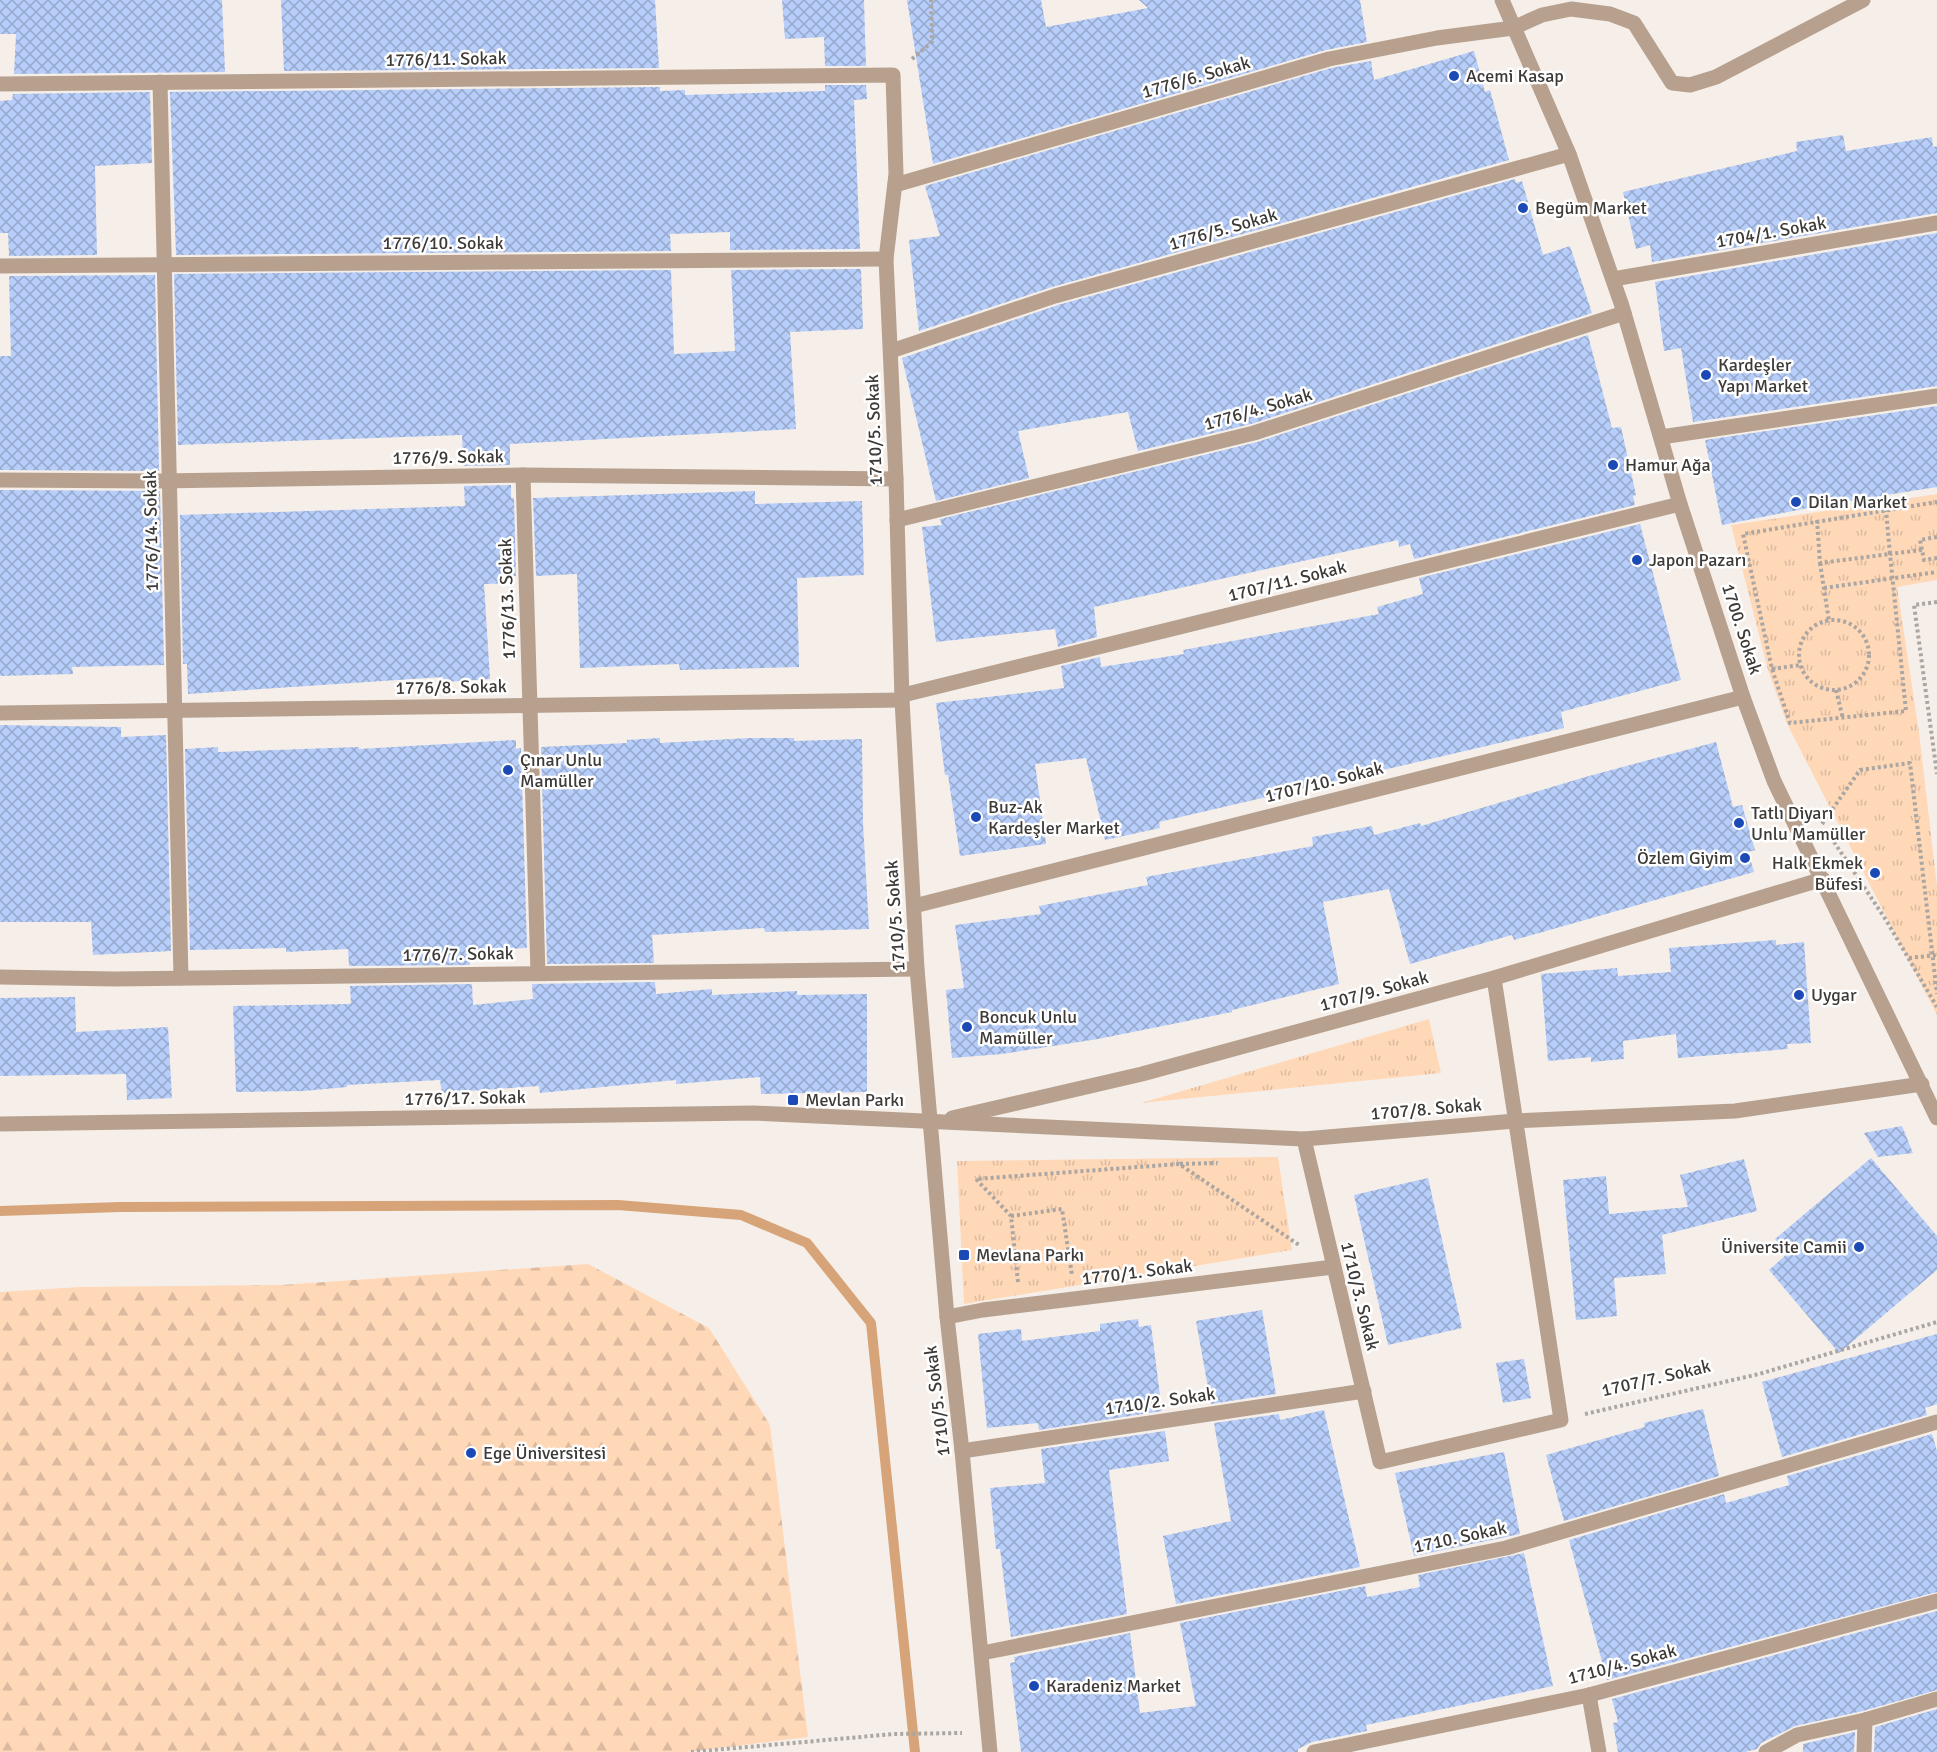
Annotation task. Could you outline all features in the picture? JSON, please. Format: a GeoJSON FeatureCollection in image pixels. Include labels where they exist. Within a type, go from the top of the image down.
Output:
{"type":"FeatureCollection","features":[{"type":"Feature","properties":{"kind":"street","name":"1700. Sokak"},"geometry":{"type":"LineString","coordinates":[[1502,0],[1569,154],[1613,279],[1680,504],[1743,697],[1774,781],[1937,1118]]}},
{"type":"Feature","properties":{"kind":"street","name":"1776/6. Sokak"},"geometry":{"type":"LineString","coordinates":[[895,185],[1329,59],[1437,38],[1513,28],[1542,15],[1571,9],[1610,14],[1634,23],[1672,83],[1689,85],[1716,77],[1863,0]]}},
{"type":"Feature","properties":{"kind":"street","name":"1776/11. Sokak"},"geometry":{"type":"LineString","coordinates":[[0,84],[893,75]]}},
{"type":"Feature","properties":{"kind":"street","name":"1710/5. Sokak"},"geometry":{"type":"LineString","coordinates":[[893,75],[895,185],[886,259],[896,479],[902,698],[914,906],[946,1317],[962,1450],[990,1752]]}},
{"type":"Feature","properties":{"kind":"street","name":"1776/14. Sokak"},"geometry":{"type":"LineString","coordinates":[[160,82],[181,978]]}},
{"type":"Feature","properties":{"kind":"street","name":"1776/5. Sokak"},"geometry":{"type":"LineString","coordinates":[[891,351],[1055,296],[1569,154]]}},
{"type":"Feature","properties":{"kind":"street","name":"1704/1. Sokak"},"geometry":{"type":"LineString","coordinates":[[1613,279],[1937,223]]}},
{"type":"Feature","properties":{"kind":"street","name":"1776/10. Sokak"},"geometry":{"type":"LineString","coordinates":[[0,266],[886,259]]}},
{"type":"Feature","properties":{"kind":"street","name":"1776/4. Sokak"},"geometry":{"type":"LineString","coordinates":[[897,520],[1254,433],[1624,313]]}},
{"type":"Feature","properties":{"kind":"street"},"geometry":{"type":"LineString","coordinates":[[1661,437],[1937,396]]}},
{"type":"Feature","properties":{"kind":"street","name":"1776/9. Sokak"},"geometry":{"type":"LineString","coordinates":[[0,480],[169,481],[523,475],[896,479]]}},
{"type":"Feature","properties":{"kind":"street","name":"1776/13. Sokak"},"geometry":{"type":"LineString","coordinates":[[523,475],[538,973]]}},
{"type":"Feature","properties":{"kind":"street","name":"1707/11. Sokak"},"geometry":{"type":"LineString","coordinates":[[902,698],[1680,504]]}},
{"type":"Feature","properties":{"kind":"street","name":"1707/10. Sokak"},"geometry":{"type":"LineString","coordinates":[[914,906],[1743,697]]}},
{"type":"Feature","properties":{"kind":"street","name":"1776/8. Sokak"},"geometry":{"type":"LineString","coordinates":[[0,713],[902,698]]}},
{"type":"Feature","properties":{"kind":"street","name":"1707/9. Sokak"},"geometry":{"type":"LineString","coordinates":[[931,1122],[1142,1074],[1494,978],[1823,879]]}},
{"type":"Feature","properties":{"kind":"street","name":"1776/7. Sokak"},"geometry":{"type":"LineString","coordinates":[[0,977],[181,978],[918,969]]}},
{"type":"Feature","properties":{"kind":"street"},"geometry":{"type":"LineString","coordinates":[[1494,978],[1561,1420]]}},
{"type":"Feature","properties":{"kind":"street","name":"1707/8. Sokak"},"geometry":{"type":"LineString","coordinates":[[931,1122],[1304,1139],[1515,1121],[1735,1111],[1922,1084]]}},
{"type":"Feature","properties":{"kind":"street","name":"1776/17. Sokak"},"geometry":{"type":"LineString","coordinates":[[0,1124],[753,1113],[931,1122]]}},
{"type":"Feature","properties":{"kind":"street","name":"1710/3. Sokak"},"geometry":{"type":"LineString","coordinates":[[1304,1139],[1380,1462],[1561,1420]]}},
{"type":"Feature","properties":{"kind":"street","name":"1770/1. Sokak"},"geometry":{"type":"LineString","coordinates":[[946,1317],[983,1310],[1333,1267]]}},
{"type":"Feature","properties":{"kind":"street","name":"1710/2. Sokak"},"geometry":{"type":"LineString","coordinates":[[962,1450],[1364,1391]]}},
{"type":"Feature","properties":{"kind":"street","name":"1710. Sokak"},"geometry":{"type":"LineString","coordinates":[[982,1653],[1506,1548],[1937,1422]]}},
{"type":"Feature","properties":{"kind":"street","name":"1710/4. Sokak"},"geometry":{"type":"LineString","coordinates":[[1314,1752],[1589,1695],[1937,1601]]}},
{"type":"Feature","properties":{"kind":"street"},"geometry":{"type":"LineString","coordinates":[[1589,1695],[1599,1752]]}},
{"type":"Feature","properties":{"kind":"street"},"geometry":{"type":"LineString","coordinates":[[1766,1752],[1797,1735],[1865,1720],[1937,1699]]}},
{"type":"Feature","properties":{"kind":"street"},"geometry":{"type":"LineString","coordinates":[[1864,1752],[1865,1720]]}},
{"type":"Feature","properties":{"kind":"path"},"geometry":{"type":"LineString","coordinates":[[893,75],[932,42],[931,0]]}},
{"type":"Feature","properties":{"kind":"path"},"geometry":{"type":"LineString","coordinates":[[1886,510],[1906,711],[1790,723],[1772,669],[1743,534],[1817,520],[1937,502]]}},
{"type":"Feature","properties":{"kind":"path"},"geometry":{"type":"LineString","coordinates":[[1817,520],[1820,563],[1829,621]]}},
{"type":"Feature","properties":{"kind":"path"},"geometry":{"type":"LineString","coordinates":[[1937,537],[1920,540],[1923,560],[1937,558]]}},
{"type":"Feature","properties":{"kind":"path"},"geometry":{"type":"LineString","coordinates":[[1820,563],[1922,550]]}},
{"type":"Feature","properties":{"kind":"path"},"geometry":{"type":"LineString","coordinates":[[1824,588],[1937,572]]}},
{"type":"Feature","properties":{"kind":"path"},"geometry":{"type":"LineString","coordinates":[[1937,602],[1914,605],[1937,774]]}},
{"type":"Feature","properties":{"kind":"path"},"geometry":{"type":"LineString","coordinates":[[1829,621],[1851,624],[1866,640],[1869,651],[1864,673],[1857,682],[1836,690],[1814,684],[1800,666],[1801,645],[1805,636],[1819,623],[1829,621]]}},
{"type":"Feature","properties":{"kind":"path"},"geometry":{"type":"LineString","coordinates":[[1772,669],[1800,666]]}},
{"type":"Feature","properties":{"kind":"path"},"geometry":{"type":"LineString","coordinates":[[1836,690],[1843,719]]}},
{"type":"Feature","properties":{"kind":"path"},"geometry":{"type":"LineString","coordinates":[[1937,994],[1936,955],[1910,763],[1860,770],[1822,823],[1909,958],[1937,1007]]}},
{"type":"Feature","properties":{"kind":"path"},"geometry":{"type":"LineString","coordinates":[[1909,958],[1936,955]]}},
{"type":"Feature","properties":{"kind":"path"},"geometry":{"type":"LineString","coordinates":[[1029,1283],[1018,1284],[1011,1216],[976,1179],[1179,1164],[1333,1267]]}},
{"type":"Feature","properties":{"kind":"path"},"geometry":{"type":"LineString","coordinates":[[1011,1216],[1062,1209],[1072,1276],[1061,1278]]}},
{"type":"Feature","properties":{"kind":"path","name":"1707/7. Sokak"},"geometry":{"type":"LineString","coordinates":[[1561,1420],[1759,1374],[1937,1322]]}},
{"type":"Feature","properties":{"kind":"path"},"geometry":{"type":"LineString","coordinates":[[691,1752],[894,1734],[958,1733]]}},
{"type":"Feature","properties":{"kind":"green space"},"geometry":{"type":"Polygon","coordinates":[[[1937,494],[1937,580],[1897,587],[1919,732],[1937,886],[1937,1015],[1787,724],[1768,670],[1731,525],[1937,494]]]}},
{"type":"Feature","properties":{"kind":"green space"},"geometry":{"type":"Polygon","coordinates":[[[1429,1019],[1441,1073],[1141,1103],[1429,1019]]]}},
{"type":"Feature","properties":{"kind":"green space"},"geometry":{"type":"Polygon","coordinates":[[[1278,1157],[1292,1250],[964,1304],[957,1161],[1278,1157]]]}},
{"type":"Feature","properties":{"kind":"green space","name":"Ege Üniversitesi"},"geometry":{"type":"Polygon","coordinates":[[[588,1264],[709,1328],[770,1425],[808,1737],[687,1752],[0,1752],[0,1292],[80,1287],[281,1285],[588,1264]]]}},
{"type":"Feature","properties":{"kind":"building"},"geometry":{"type":"Polygon","coordinates":[[[0,0],[222,0],[225,72],[14,74],[16,34],[0,34],[0,0]]]}},
{"type":"Feature","properties":{"kind":"building"},"geometry":{"type":"Polygon","coordinates":[[[281,0],[655,0],[659,68],[284,71],[281,0]]]}},
{"type":"Feature","properties":{"kind":"building"},"geometry":{"type":"Polygon","coordinates":[[[782,0],[864,0],[866,66],[825,66],[824,37],[785,39],[782,0]]]}},
{"type":"Feature","properties":{"kind":"building"},"geometry":{"type":"Polygon","coordinates":[[[907,0],[1041,0],[1046,27],[1148,8],[1139,0],[1360,0],[1367,42],[1326,50],[933,164],[907,0]]]}},
{"type":"Feature","properties":{"kind":"building"},"geometry":{"type":"Polygon","coordinates":[[[1474,51],[1485,92],[1490,90],[1509,160],[1052,287],[919,331],[909,240],[940,236],[925,186],[1331,68],[1371,61],[1374,80],[1474,51]]]}},
{"type":"Feature","properties":{"kind":"building"},"geometry":{"type":"Polygon","coordinates":[[[825,85],[866,85],[867,99],[854,100],[860,249],[730,250],[730,232],[670,234],[671,251],[176,255],[170,92],[660,87],[660,91],[685,90],[685,95],[825,91],[825,85]]]}},
{"type":"Feature","properties":{"kind":"building"},"geometry":{"type":"Polygon","coordinates":[[[150,92],[152,163],[95,166],[97,255],[9,256],[8,233],[0,233],[0,101],[12,100],[13,94],[150,92]]]}},
{"type":"Feature","properties":{"kind":"building"},"geometry":{"type":"Polygon","coordinates":[[[1843,135],[1846,151],[1932,137],[1933,147],[1937,146],[1937,213],[1652,262],[1650,245],[1636,249],[1623,192],[1797,151],[1796,142],[1843,135]]]}},
{"type":"Feature","properties":{"kind":"building"},"geometry":{"type":"Polygon","coordinates":[[[1515,179],[1516,183],[1522,181],[1543,255],[1570,246],[1592,313],[1251,424],[1138,451],[1128,412],[1018,431],[1029,478],[936,501],[902,358],[1058,305],[1515,179]]]}},
{"type":"Feature","properties":{"kind":"building"},"geometry":{"type":"Polygon","coordinates":[[[1937,233],[1937,386],[1693,422],[1681,348],[1664,351],[1655,282],[1937,233]]]}},
{"type":"Feature","properties":{"kind":"building"},"geometry":{"type":"Polygon","coordinates":[[[861,269],[863,329],[790,332],[796,429],[510,444],[510,465],[463,466],[462,435],[178,445],[174,274],[671,270],[674,354],[735,351],[731,270],[861,269]]]}},
{"type":"Feature","properties":{"kind":"building"},"geometry":{"type":"Polygon","coordinates":[[[155,275],[159,471],[0,470],[0,356],[11,356],[9,276],[155,275]]]}},
{"type":"Feature","properties":{"kind":"building"},"geometry":{"type":"Polygon","coordinates":[[[1588,335],[1612,428],[1621,427],[1636,495],[1633,496],[1635,505],[1414,559],[1410,544],[1399,547],[1398,540],[1094,607],[1097,637],[1058,647],[1055,629],[936,642],[922,527],[942,525],[940,519],[1257,442],[1588,335]]]}},
{"type":"Feature","properties":{"kind":"building"},"geometry":{"type":"Polygon","coordinates":[[[1937,406],[1937,487],[1823,505],[1722,525],[1705,440],[1937,406]]]}},
{"type":"Feature","properties":{"kind":"building"},"geometry":{"type":"Polygon","coordinates":[[[511,485],[511,498],[514,498],[516,576],[514,576],[514,583],[484,584],[490,679],[444,682],[443,677],[188,694],[187,664],[183,664],[180,515],[465,506],[464,486],[511,485]]]}},
{"type":"Feature","properties":{"kind":"building"},"geometry":{"type":"Polygon","coordinates":[[[0,490],[160,491],[164,665],[72,667],[73,674],[0,676],[0,490]]]}},
{"type":"Feature","properties":{"kind":"building"},"geometry":{"type":"Polygon","coordinates":[[[755,491],[755,504],[862,501],[864,575],[797,578],[799,667],[680,670],[679,664],[580,668],[577,574],[536,576],[533,498],[755,491]]]}},
{"type":"Feature","properties":{"kind":"building"},"geometry":{"type":"Polygon","coordinates":[[[1640,524],[1681,680],[1561,712],[1564,728],[1159,822],[1160,828],[1105,840],[1086,758],[1035,764],[1046,844],[960,856],[948,775],[945,775],[936,703],[1064,688],[1061,666],[1100,657],[1101,667],[1184,654],[1183,650],[1379,614],[1377,607],[1423,594],[1419,578],[1640,524]]]}},
{"type":"Feature","properties":{"kind":"building"},"geometry":{"type":"Polygon","coordinates":[[[0,725],[121,727],[121,737],[166,735],[171,951],[93,955],[91,922],[0,922],[0,725]]]}},
{"type":"Feature","properties":{"kind":"building"},"geometry":{"type":"Polygon","coordinates":[[[660,738],[660,743],[749,738],[794,738],[794,741],[862,739],[863,823],[869,929],[765,932],[764,928],[652,935],[654,963],[547,964],[541,747],[627,743],[627,740],[660,738]]]}},
{"type":"Feature","properties":{"kind":"building"},"geometry":{"type":"Polygon","coordinates":[[[516,740],[516,749],[521,748],[527,948],[469,951],[470,965],[349,966],[348,949],[286,952],[286,948],[190,950],[185,749],[218,747],[218,752],[359,747],[359,749],[516,740]]]}},
{"type":"Feature","properties":{"kind":"building"},"geometry":{"type":"Polygon","coordinates":[[[1716,742],[1733,807],[1742,805],[1755,850],[1748,852],[1754,872],[1514,940],[1512,935],[1410,964],[1389,889],[1323,902],[1339,984],[1232,1010],[1232,1012],[1098,1039],[1002,1054],[952,1058],[946,990],[964,988],[955,925],[1041,914],[1039,906],[1148,885],[1146,877],[1313,846],[1312,837],[1372,826],[1374,835],[1420,823],[1421,826],[1589,776],[1716,742]]]}},
{"type":"Feature","properties":{"kind":"building"},"geometry":{"type":"Polygon","coordinates":[[[1776,940],[1776,945],[1804,942],[1811,1043],[1787,1044],[1788,1049],[1678,1058],[1676,1034],[1623,1041],[1624,1059],[1591,1062],[1591,1057],[1548,1061],[1541,974],[1617,968],[1618,976],[1671,972],[1669,948],[1776,940]]]}},
{"type":"Feature","properties":{"kind":"building"},"geometry":{"type":"Polygon","coordinates":[[[655,982],[656,994],[712,989],[712,995],[797,991],[797,995],[867,994],[867,1092],[761,1094],[760,1077],[676,1084],[676,1080],[540,1093],[539,1086],[442,1093],[440,1080],[347,1085],[347,1087],[304,1091],[236,1092],[233,1006],[348,1004],[351,1003],[350,986],[472,984],[473,1005],[533,999],[532,984],[655,982]]]}},
{"type":"Feature","properties":{"kind":"building"},"geometry":{"type":"Polygon","coordinates":[[[75,997],[76,1032],[168,1027],[172,1098],[127,1100],[126,1074],[0,1076],[0,998],[75,997]]]}},
{"type":"Feature","properties":{"kind":"building"},"geometry":{"type":"Polygon","coordinates":[[[1902,1126],[1913,1153],[1878,1157],[1864,1133],[1902,1126]]]}},
{"type":"Feature","properties":{"kind":"building","name":"Üniversite Camii"},"geometry":{"type":"Polygon","coordinates":[[[1871,1158],[1937,1236],[1937,1270],[1839,1353],[1769,1270],[1787,1254],[1775,1239],[1871,1158]]]}},
{"type":"Feature","properties":{"kind":"building"},"geometry":{"type":"Polygon","coordinates":[[[1744,1159],[1757,1211],[1662,1235],[1666,1274],[1614,1278],[1617,1316],[1576,1320],[1563,1180],[1606,1176],[1609,1214],[1688,1207],[1680,1175],[1744,1159]]]}},
{"type":"Feature","properties":{"kind":"building"},"geometry":{"type":"Polygon","coordinates":[[[1428,1178],[1462,1328],[1388,1345],[1354,1195],[1428,1178]]]}},
{"type":"Feature","properties":{"kind":"building"},"geometry":{"type":"Polygon","coordinates":[[[1262,1310],[1276,1394],[1211,1404],[1196,1321],[1262,1310]]]}},
{"type":"Feature","properties":{"kind":"building"},"geometry":{"type":"Polygon","coordinates":[[[1138,1319],[1139,1327],[1151,1325],[1162,1411],[1039,1430],[1038,1423],[987,1428],[978,1334],[1021,1329],[1022,1341],[1100,1331],[1100,1324],[1138,1319]]]}},
{"type":"Feature","properties":{"kind":"building"},"geometry":{"type":"Polygon","coordinates":[[[1937,1334],[1937,1404],[1925,1408],[1927,1415],[1782,1457],[1762,1382],[1937,1334]]]}},
{"type":"Feature","properties":{"kind":"building"},"geometry":{"type":"Polygon","coordinates":[[[1524,1359],[1531,1398],[1503,1403],[1496,1363],[1524,1359]]]}},
{"type":"Feature","properties":{"kind":"building"},"geometry":{"type":"Polygon","coordinates":[[[1703,1409],[1719,1476],[1564,1521],[1546,1455],[1645,1427],[1644,1423],[1703,1409]]]}},
{"type":"Feature","properties":{"kind":"building"},"geometry":{"type":"Polygon","coordinates":[[[1324,1410],[1360,1567],[1176,1604],[1163,1536],[1231,1521],[1214,1423],[1279,1414],[1280,1420],[1324,1410]]]}},
{"type":"Feature","properties":{"kind":"building"},"geometry":{"type":"Polygon","coordinates":[[[1165,1431],[1169,1461],[1109,1470],[1127,1614],[1011,1637],[1000,1549],[996,1549],[990,1488],[1045,1483],[1041,1449],[1165,1431]]]}},
{"type":"Feature","properties":{"kind":"building"},"geometry":{"type":"Polygon","coordinates":[[[1932,1434],[1937,1451],[1937,1592],[1607,1680],[1569,1540],[1724,1494],[1726,1503],[1789,1485],[1787,1476],[1932,1434]]]}},
{"type":"Feature","properties":{"kind":"building"},"geometry":{"type":"Polygon","coordinates":[[[1504,1452],[1520,1534],[1414,1556],[1395,1473],[1504,1452]]]}},
{"type":"Feature","properties":{"kind":"building"},"geometry":{"type":"Polygon","coordinates":[[[1524,1553],[1553,1686],[1366,1725],[1367,1731],[1312,1742],[1298,1749],[1298,1752],[1021,1752],[1010,1663],[1015,1662],[1014,1657],[1130,1633],[1140,1713],[1196,1706],[1180,1623],[1365,1586],[1367,1597],[1420,1587],[1418,1575],[1524,1553]]]}},
{"type":"Feature","properties":{"kind":"building"},"geometry":{"type":"Polygon","coordinates":[[[1937,1611],[1937,1690],[1863,1711],[1795,1726],[1761,1743],[1757,1749],[1745,1752],[1618,1752],[1613,1723],[1618,1722],[1612,1699],[1937,1611]]]}},
{"type":"Feature","properties":{"kind":"building"},"geometry":{"type":"Polygon","coordinates":[[[1937,1709],[1937,1752],[1874,1752],[1875,1727],[1937,1709]]]}},
{"type":"Feature","properties":{"kind":"building"},"geometry":{"type":"Polygon","coordinates":[[[1855,1732],[1854,1752],[1803,1752],[1803,1744],[1855,1732]]]}},
{"type":"Feature","properties":{"kind":"waterway"},"geometry":{"type":"LineString","coordinates":[[0,1211],[120,1207],[618,1205],[741,1215],[807,1243],[871,1323],[915,1752]]}},
{"type":"Feature","properties":{"kind":"place","name":"Acemi Kasap"},"geometry":{"type":"Point","coordinates":[1454,76]}},
{"type":"Feature","properties":{"kind":"place","name":"Begüm Market"},"geometry":{"type":"Point","coordinates":[1523,208]}},
{"type":"Feature","properties":{"kind":"place","name":"Kardeşler Yapı Market"},"geometry":{"type":"Point","coordinates":[1706,375]}},
{"type":"Feature","properties":{"kind":"place","name":"Hamur Ağa"},"geometry":{"type":"Point","coordinates":[1613,465]}},
{"type":"Feature","properties":{"kind":"place","name":"Dilan Market"},"geometry":{"type":"Point","coordinates":[1796,502]}},
{"type":"Feature","properties":{"kind":"place","name":"Japon Pazarı"},"geometry":{"type":"Point","coordinates":[1637,560]}},
{"type":"Feature","properties":{"kind":"place","name":"Çınar Unlu Mamüller"},"geometry":{"type":"Point","coordinates":[508,770]}},
{"type":"Feature","properties":{"kind":"place","name":"Buz-Ak Kardeşler Market"},"geometry":{"type":"Point","coordinates":[976,817]}},
{"type":"Feature","properties":{"kind":"place","name":"Tatlı Diyarı Unlu Mamüller"},"geometry":{"type":"Point","coordinates":[1739,823]}},
{"type":"Feature","properties":{"kind":"place","name":"Özlem Giyim"},"geometry":{"type":"Point","coordinates":[1745,858]}},
{"type":"Feature","properties":{"kind":"place","name":"Halk Ekmek Büfesi"},"geometry":{"type":"Point","coordinates":[1875,873]}},
{"type":"Feature","properties":{"kind":"place","name":"Uygar"},"geometry":{"type":"Point","coordinates":[1799,995]}},
{"type":"Feature","properties":{"kind":"place","name":"Boncuk Unlu Mamüller"},"geometry":{"type":"Point","coordinates":[967,1027]}},
{"type":"Feature","properties":{"kind":"place","name":"Mevlan Parkı"},"geometry":{"type":"Point","coordinates":[793,1100]}},
{"type":"Feature","properties":{"kind":"place","name":"Üniversite Camii"},"geometry":{"type":"Point","coordinates":[1859,1247]}},
{"type":"Feature","properties":{"kind":"place","name":"Mevlana Parkı"},"geometry":{"type":"Point","coordinates":[964,1255]}},
{"type":"Feature","properties":{"kind":"place","name":"Ege Üniversitesi"},"geometry":{"type":"Point","coordinates":[471,1453]}},
{"type":"Feature","properties":{"kind":"place","name":"Karadeniz Market"},"geometry":{"type":"Point","coordinates":[1034,1686]}}]}
